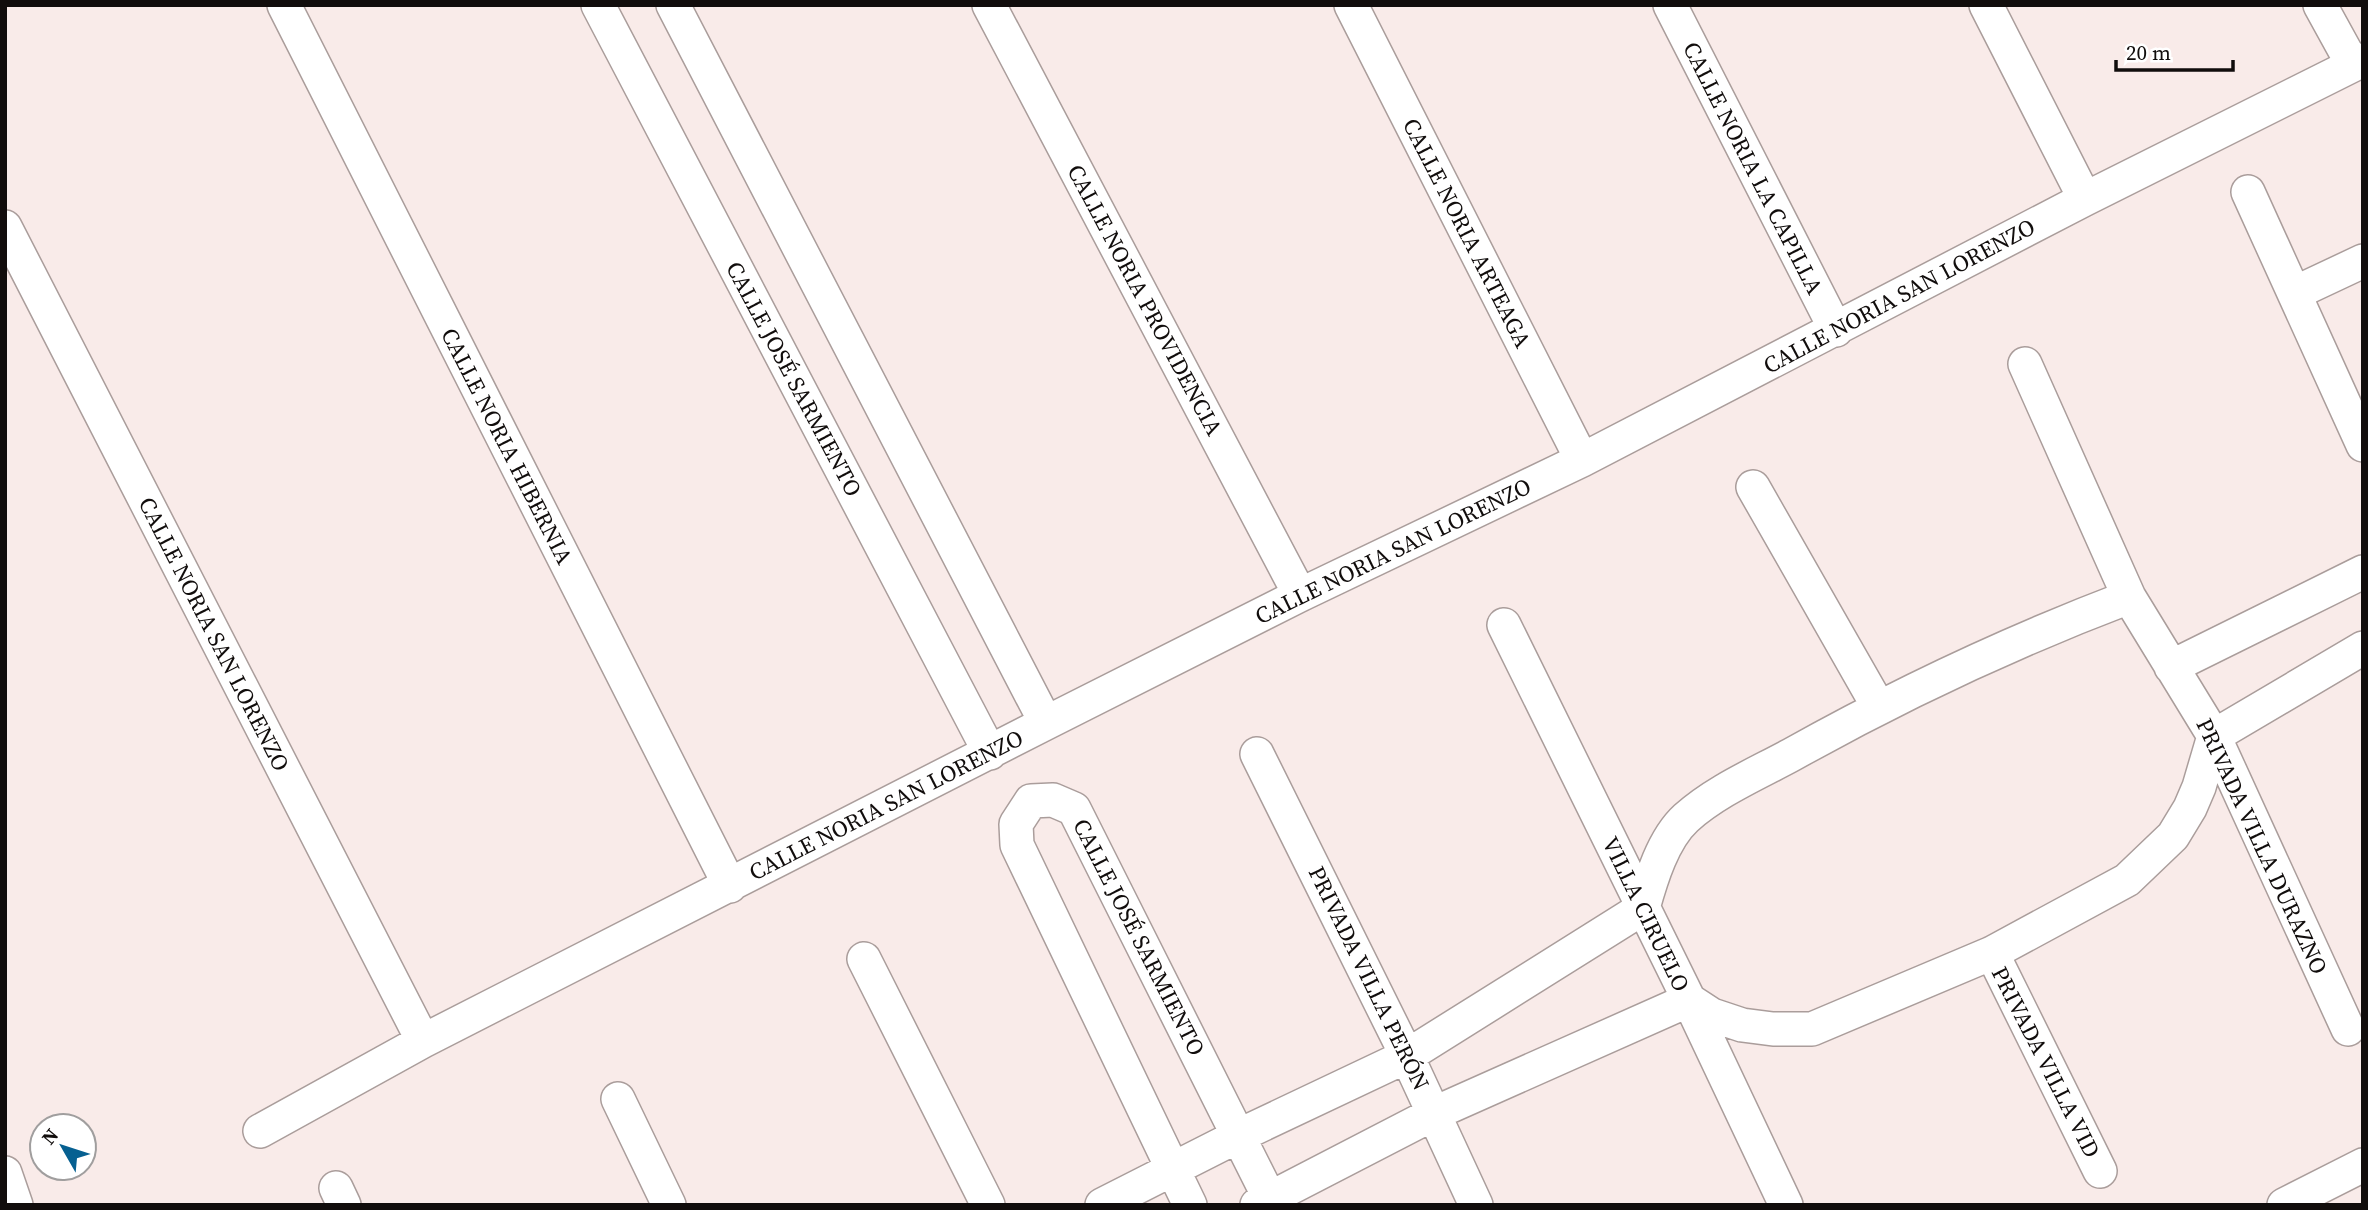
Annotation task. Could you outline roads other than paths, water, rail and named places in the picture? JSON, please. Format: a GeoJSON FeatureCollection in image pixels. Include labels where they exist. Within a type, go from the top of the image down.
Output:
{"type":"FeatureCollection","features":[{"type":"Feature","properties":{"kind":"street","name":"CALLE NORIA HIBERNIA"},"geometry":{"type":"LineString","coordinates":[[284,5],[730,886]]}},
{"type":"Feature","properties":{"kind":"street","name":"CALLE JOSÉ SARMIENTO"},"geometry":{"type":"LineString","coordinates":[[598,5],[990,753]]}},
{"type":"Feature","properties":{"kind":"street"},"geometry":{"type":"LineString","coordinates":[[673,5],[1046,723]]}},
{"type":"Feature","properties":{"kind":"street","name":"CALLE NORIA PROVIDENCIA"},"geometry":{"type":"LineString","coordinates":[[989,5],[1300,595]]}},
{"type":"Feature","properties":{"kind":"street","name":"CALLE NORIA ARTEAGA"},"geometry":{"type":"LineString","coordinates":[[1351,5],[1583,460]]}},
{"type":"Feature","properties":{"kind":"street","name":"CALLE NORIA LA CAPILLA"},"geometry":{"type":"LineString","coordinates":[[1670,5],[1836,330]]}},
{"type":"Feature","properties":{"kind":"street"},"geometry":{"type":"LineString","coordinates":[[1986,5],[2085,199]]}},
{"type":"Feature","properties":{"kind":"street"},"geometry":{"type":"LineString","coordinates":[[2320,5],[2358,63]]}},
{"type":"Feature","properties":{"kind":"street","name":"CALLE NORIA SAN LORENZO"},"geometry":{"type":"LineString","coordinates":[[260,1131],[423,1041],[1046,723],[1300,595],[1583,460],[2085,199],[2358,63]]}},
{"type":"Feature","properties":{"kind":"street"},"geometry":{"type":"LineString","coordinates":[[2248,192],[2363,445]]}},
{"type":"Feature","properties":{"kind":"street","name":"CALLE NORIA SAN LORENZO"},"geometry":{"type":"LineString","coordinates":[[5,227],[423,1041]]}},
{"type":"Feature","properties":{"kind":"street"},"geometry":{"type":"LineString","coordinates":[[2295,293],[2363,261]]}},
{"type":"Feature","properties":{"kind":"street","name":"PRIVADA VILLA DURAZNO"},"geometry":{"type":"LineString","coordinates":[[2025,363],[2129,597],[2214,736],[2348,1029]]}},
{"type":"Feature","properties":{"kind":"street"},"geometry":{"type":"LineString","coordinates":[[1753,487],[1878,706]]}},
{"type":"Feature","properties":{"kind":"street"},"geometry":{"type":"LineString","coordinates":[[2171,667],[2363,572]]}},
{"type":"Feature","properties":{"kind":"street"},"geometry":{"type":"LineString","coordinates":[[1102,1205],[1238,1136],[1407,1056],[1643,908],[1652,875],[1664,850],[1685,819],[1718,795],[1878,706],[2059,623],[2129,597]]}},
{"type":"Feature","properties":{"kind":"street","name":"VILLA CIRUELO"},"geometry":{"type":"LineString","coordinates":[[1504,625],[1689,1000],[1786,1205]]}},
{"type":"Feature","properties":{"kind":"street"},"geometry":{"type":"LineString","coordinates":[[1267,1203],[1435,1113],[1689,1000],[1712,1015],[1742,1025],[1773,1029],[1812,1029],[1992,953],[2127,880],[2173,836],[2190,808],[2214,736],[2363,648]]}},
{"type":"Feature","properties":{"kind":"street","name":"PRIVADA VILLA PERÓN"},"geometry":{"type":"LineString","coordinates":[[1257,754],[1435,1113],[1476,1205]]}},
{"type":"Feature","properties":{"kind":"street","name":"CALLE JOSÉ SARMIENTO"},"geometry":{"type":"LineString","coordinates":[[1190,1205],[1017,845],[1016,824],[1031,801],[1053,800],[1074,809],[1238,1136],[1267,1203]]}},
{"type":"Feature","properties":{"kind":"street","name":"PRIVADA VILLA VID"},"geometry":{"type":"LineString","coordinates":[[1992,953],[2100,1171]]}},
{"type":"Feature","properties":{"kind":"street"},"geometry":{"type":"LineString","coordinates":[[864,959],[988,1205]]}},
{"type":"Feature","properties":{"kind":"street"},"geometry":{"type":"LineString","coordinates":[[618,1099],[669,1205]]}},
{"type":"Feature","properties":{"kind":"street"},"geometry":{"type":"LineString","coordinates":[[2284,1205],[2363,1165]]}},
{"type":"Feature","properties":{"kind":"street"},"geometry":{"type":"LineString","coordinates":[[5,1173],[16,1205]]}}]}
